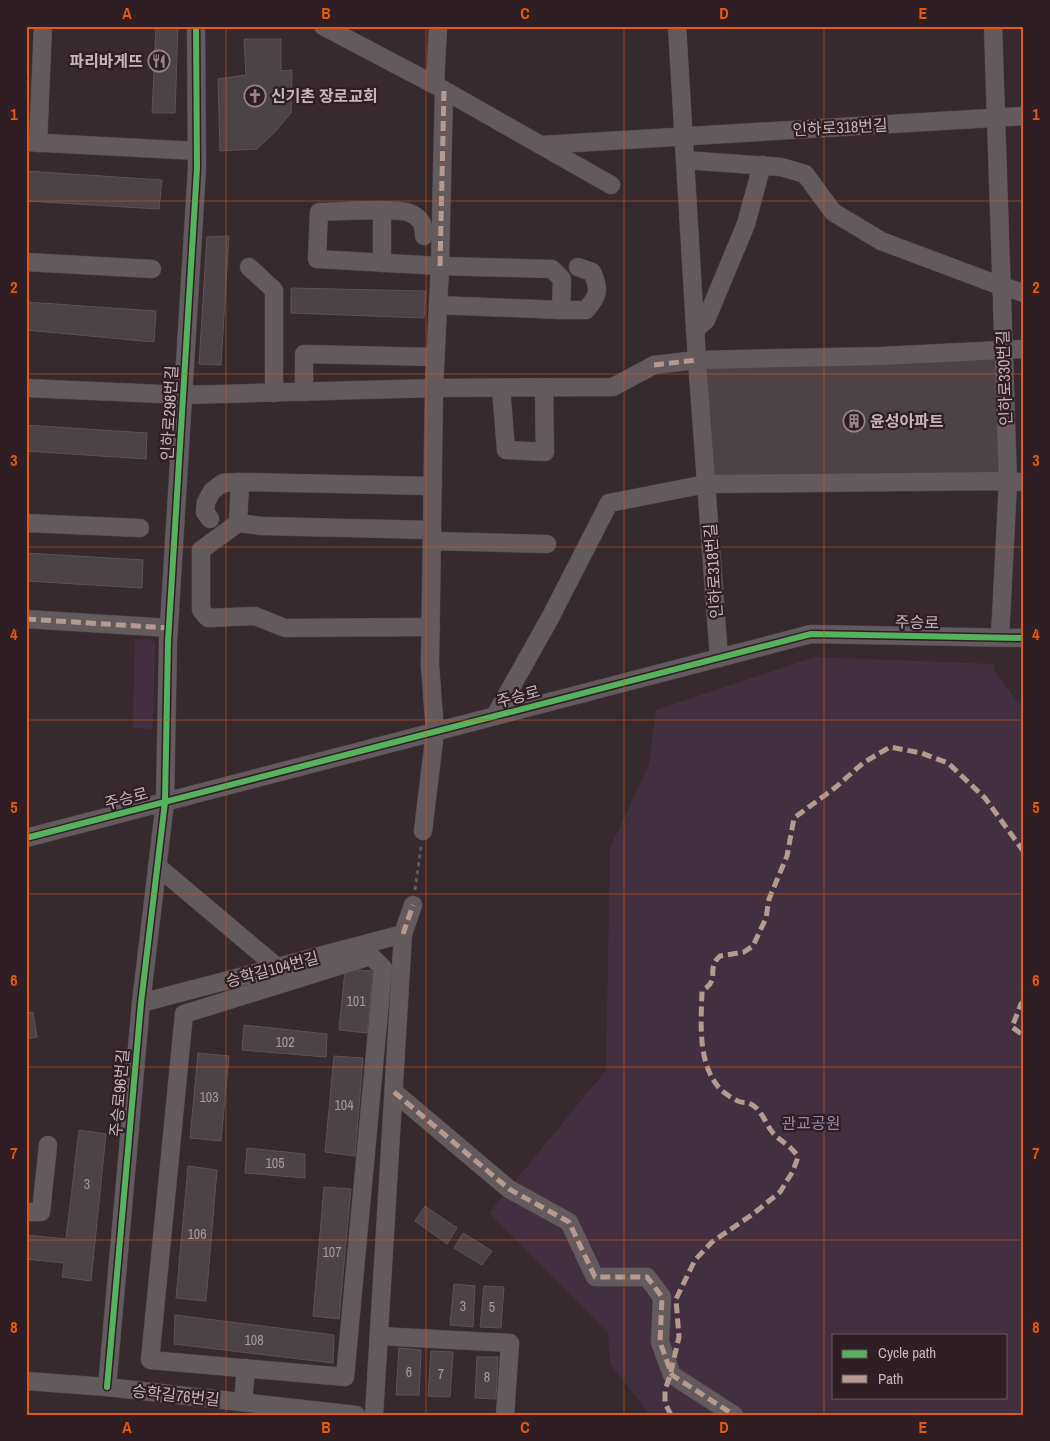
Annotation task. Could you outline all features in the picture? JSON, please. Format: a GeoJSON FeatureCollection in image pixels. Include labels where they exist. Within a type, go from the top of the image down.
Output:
{"type":"FeatureCollection","features":[{"type":"Feature","properties":{"kind":"street"},"geometry":{"type":"LineString","coordinates":[[43,26],[32,143],[197,151]]}},
{"type":"Feature","properties":{"kind":"street","name":"인하로298번길"},"geometry":{"type":"LineString","coordinates":[[165,802],[169,628],[197,151],[196,26]]}},
{"type":"Feature","properties":{"kind":"street"},"geometry":{"type":"LineString","coordinates":[[323,26],[439,87],[610,185]]}},
{"type":"Feature","properties":{"kind":"street"},"geometry":{"type":"LineString","coordinates":[[423,832],[434,732],[430,665],[434,388],[440,266],[438,26]]}},
{"type":"Feature","properties":{"kind":"street","name":"인하로318번길"},"geometry":{"type":"LineString","coordinates":[[677,26],[695,330],[719,658]]}},
{"type":"Feature","properties":{"kind":"street","name":"인하로330번길"},"geometry":{"type":"LineString","coordinates":[[993,26],[1004,350],[1016,482],[1000,638]]}},
{"type":"Feature","properties":{"kind":"street"},"geometry":{"type":"LineString","coordinates":[[996,118],[1024,116]]}},
{"type":"Feature","properties":{"kind":"street","name":"인하로318번길"},"geometry":{"type":"LineString","coordinates":[[541,145],[996,118]]}},
{"type":"Feature","properties":{"kind":"street"},"geometry":{"type":"LineString","coordinates":[[685,160],[781,167],[805,174],[833,212],[881,241],[1024,294]]}},
{"type":"Feature","properties":{"kind":"street"},"geometry":{"type":"LineString","coordinates":[[695,330],[706,320],[746,224],[762,165]]}},
{"type":"Feature","properties":{"kind":"street"},"geometry":{"type":"LineString","coordinates":[[382,211],[382,263]]}},
{"type":"Feature","properties":{"kind":"street"},"geometry":{"type":"LineString","coordinates":[[424,236],[424,227],[421,221],[411,213],[382,211],[319,212],[317,259],[552,270],[562,279],[561,310]]}},
{"type":"Feature","properties":{"kind":"street"},"geometry":{"type":"LineString","coordinates":[[26,262],[152,270]]}},
{"type":"Feature","properties":{"kind":"street"},"geometry":{"type":"LineString","coordinates":[[249,267],[274,290],[274,393]]}},
{"type":"Feature","properties":{"kind":"street"},"geometry":{"type":"LineString","coordinates":[[438,305],[586,310],[595,299],[598,285],[592,272],[578,267]]}},
{"type":"Feature","properties":{"kind":"street"},"geometry":{"type":"LineString","coordinates":[[26,388],[184,395],[434,388],[613,387],[654,365],[697,360],[881,356],[1024,349]]}},
{"type":"Feature","properties":{"kind":"street"},"geometry":{"type":"LineString","coordinates":[[304,392],[304,354],[435,357]]}},
{"type":"Feature","properties":{"kind":"street"},"geometry":{"type":"LineString","coordinates":[[501,388],[506,450],[545,452],[544,388]]}},
{"type":"Feature","properties":{"kind":"street"},"geometry":{"type":"LineString","coordinates":[[238,523],[240,482]]}},
{"type":"Feature","properties":{"kind":"street"},"geometry":{"type":"LineString","coordinates":[[495,716],[550,618],[609,503],[706,484],[1016,482]]}},
{"type":"Feature","properties":{"kind":"street"},"geometry":{"type":"LineString","coordinates":[[210,519],[205,512],[206,502],[212,491],[224,483],[433,486]]}},
{"type":"Feature","properties":{"kind":"street"},"geometry":{"type":"LineString","coordinates":[[26,523],[140,528]]}},
{"type":"Feature","properties":{"kind":"street"},"geometry":{"type":"LineString","coordinates":[[431,627],[285,628],[255,616],[208,618],[201,610],[201,550],[238,523],[547,544]]}},
{"type":"Feature","properties":{"kind":"street"},"geometry":{"type":"LineString","coordinates":[[26,619],[169,628]]}},
{"type":"Feature","properties":{"kind":"street","name":"주승로"},"geometry":{"type":"LineString","coordinates":[[26,838],[811,634],[1024,638]]}},
{"type":"Feature","properties":{"kind":"street","name":"주승로96번길"},"geometry":{"type":"LineString","coordinates":[[107,1388],[141,1003],[165,802]]}},
{"type":"Feature","properties":{"kind":"street"},"geometry":{"type":"LineString","coordinates":[[157,866],[277,967],[288,982]]}},
{"type":"Feature","properties":{"kind":"street"},"geometry":{"type":"LineString","coordinates":[[374,1415],[403,934],[413,905]]}},
{"type":"Feature","properties":{"kind":"street","name":"승학길104번길"},"geometry":{"type":"LineString","coordinates":[[141,1003],[403,934]]}},
{"type":"Feature","properties":{"kind":"street"},"geometry":{"type":"LineString","coordinates":[[371,956],[383,968],[345,1376],[150,1360],[184,1014],[288,982],[371,956]]}},
{"type":"Feature","properties":{"kind":"street"},"geometry":{"type":"LineString","coordinates":[[394,1092],[509,1189],[569,1222],[595,1276],[647,1277],[662,1297],[660,1342],[672,1376],[734,1415]]}},
{"type":"Feature","properties":{"kind":"street"},"geometry":{"type":"LineString","coordinates":[[26,1212],[41,1212],[48,1145]]}},
{"type":"Feature","properties":{"kind":"street"},"geometry":{"type":"LineString","coordinates":[[379,1336],[510,1343],[505,1415]]}},
{"type":"Feature","properties":{"kind":"street"},"geometry":{"type":"LineString","coordinates":[[244,1402],[246,1368]]}},
{"type":"Feature","properties":{"kind":"street","name":"승학길76번길"},"geometry":{"type":"LineString","coordinates":[[26,1381],[356,1415]]}},
{"type":"Feature","properties":{"kind":"path"},"geometry":{"type":"LineString","coordinates":[[413,905],[423,832]]}},
{"type":"Feature","properties":{"kind":"green space"},"geometry":{"type":"Polygon","coordinates":[[[135,639],[150,639],[155,644],[153,729],[133,728],[135,639]]]}},
{"type":"Feature","properties":{"kind":"green space","name":"관교공원"},"geometry":{"type":"Polygon","coordinates":[[[815,657],[994,664],[994,670],[1024,710],[1024,1415],[650,1415],[610,1364],[608,1333],[489,1213],[606,1070],[610,847],[649,765],[656,710],[815,657]]]}},
{"type":"Feature","properties":{"kind":"building"},"geometry":{"type":"Polygon","coordinates":[[[120,26],[178,26],[175,113],[152,113],[156,29],[120,26]]]}},
{"type":"Feature","properties":{"kind":"building","name":"신기촌 장로교회"},"geometry":{"type":"Polygon","coordinates":[[[244,39],[281,39],[281,71],[292,70],[291,113],[257,149],[220,151],[218,79],[246,75],[244,39]]]}},
{"type":"Feature","properties":{"kind":"building"},"geometry":{"type":"Polygon","coordinates":[[[26,171],[162,180],[159,209],[26,201],[26,171]]]}},
{"type":"Feature","properties":{"kind":"building"},"geometry":{"type":"Polygon","coordinates":[[[229,236],[221,365],[199,364],[207,237],[229,236]]]}},
{"type":"Feature","properties":{"kind":"building"},"geometry":{"type":"Polygon","coordinates":[[[291,288],[426,291],[424,318],[291,313],[291,288]]]}},
{"type":"Feature","properties":{"kind":"building"},"geometry":{"type":"Polygon","coordinates":[[[26,302],[156,311],[154,342],[26,330],[26,302]]]}},
{"type":"Feature","properties":{"kind":"building","name":"윤성아파트"},"geometry":{"type":"Polygon","coordinates":[[[998,356],[1004,476],[710,479],[702,366],[998,356]]]}},
{"type":"Feature","properties":{"kind":"building"},"geometry":{"type":"Polygon","coordinates":[[[26,425],[147,433],[146,459],[26,451],[26,425]]]}},
{"type":"Feature","properties":{"kind":"building"},"geometry":{"type":"Polygon","coordinates":[[[26,553],[143,560],[142,588],[26,581],[26,553]]]}},
{"type":"Feature","properties":{"kind":"building"},"geometry":{"type":"Polygon","coordinates":[[[345,970],[373,971],[367,1033],[339,1030],[345,970]]]}},
{"type":"Feature","properties":{"kind":"building"},"geometry":{"type":"Polygon","coordinates":[[[33,1012],[37,1037],[26,1039],[26,1013],[33,1012]]]}},
{"type":"Feature","properties":{"kind":"building"},"geometry":{"type":"Polygon","coordinates":[[[244,1025],[327,1034],[326,1057],[242,1050],[244,1025]]]}},
{"type":"Feature","properties":{"kind":"building"},"geometry":{"type":"Polygon","coordinates":[[[198,1053],[229,1056],[221,1141],[190,1138],[198,1053]]]}},
{"type":"Feature","properties":{"kind":"building"},"geometry":{"type":"Polygon","coordinates":[[[334,1056],[363,1058],[355,1156],[325,1152],[334,1056]]]}},
{"type":"Feature","properties":{"kind":"building"},"geometry":{"type":"Polygon","coordinates":[[[79,1130],[106,1134],[91,1281],[62,1277],[64,1263],[26,1259],[26,1235],[66,1239],[79,1130]]]}},
{"type":"Feature","properties":{"kind":"building"},"geometry":{"type":"Polygon","coordinates":[[[247,1148],[305,1154],[305,1178],[245,1173],[247,1148]]]}},
{"type":"Feature","properties":{"kind":"building"},"geometry":{"type":"Polygon","coordinates":[[[188,1166],[217,1170],[206,1301],[176,1298],[188,1166]]]}},
{"type":"Feature","properties":{"kind":"building"},"geometry":{"type":"Polygon","coordinates":[[[324,1187],[351,1189],[339,1319],[313,1316],[324,1187]]]}},
{"type":"Feature","properties":{"kind":"building"},"geometry":{"type":"Polygon","coordinates":[[[425,1206],[457,1228],[447,1244],[415,1221],[425,1206]]]}},
{"type":"Feature","properties":{"kind":"building"},"geometry":{"type":"Polygon","coordinates":[[[463,1233],[492,1251],[482,1265],[454,1248],[463,1233]]]}},
{"type":"Feature","properties":{"kind":"building"},"geometry":{"type":"Polygon","coordinates":[[[454,1284],[475,1286],[473,1327],[450,1325],[454,1284]]]}},
{"type":"Feature","properties":{"kind":"building"},"geometry":{"type":"Polygon","coordinates":[[[484,1286],[504,1287],[501,1328],[480,1327],[484,1286]]]}},
{"type":"Feature","properties":{"kind":"building"},"geometry":{"type":"Polygon","coordinates":[[[175,1315],[334,1335],[333,1363],[174,1344],[175,1315]]]}},
{"type":"Feature","properties":{"kind":"building"},"geometry":{"type":"Polygon","coordinates":[[[399,1348],[421,1350],[419,1395],[396,1395],[399,1348]]]}},
{"type":"Feature","properties":{"kind":"building"},"geometry":{"type":"Polygon","coordinates":[[[431,1351],[453,1352],[450,1397],[428,1396],[431,1351]]]}},
{"type":"Feature","properties":{"kind":"building"},"geometry":{"type":"Polygon","coordinates":[[[477,1357],[498,1357],[496,1399],[475,1398],[477,1357]]]}},
{"type":"Feature","properties":{"kind":"marked path"},"geometry":{"type":"LineString","coordinates":[[440,266],[444,90]]}},
{"type":"Feature","properties":{"kind":"marked path"},"geometry":{"type":"LineString","coordinates":[[654,365],[697,360]]}},
{"type":"Feature","properties":{"kind":"marked path"},"geometry":{"type":"LineString","coordinates":[[26,619],[169,628]]}},
{"type":"Feature","properties":{"kind":"marked path"},"geometry":{"type":"LineString","coordinates":[[671,1415],[665,1403],[665,1390],[679,1337],[676,1299],[695,1260],[712,1242],[753,1214],[780,1192],[793,1171],[798,1157],[793,1150],[773,1133],[757,1109],[749,1103],[739,1102],[722,1091],[714,1081],[704,1057],[701,1031],[702,991],[712,980],[715,961],[720,956],[744,952],[753,946],[766,918],[769,899],[787,856],[794,818],[836,787],[863,763],[890,747],[921,753],[948,763],[985,798],[1024,852]]}},
{"type":"Feature","properties":{"kind":"marked path"},"geometry":{"type":"LineString","coordinates":[[403,934],[413,905]]}},
{"type":"Feature","properties":{"kind":"marked path"},"geometry":{"type":"LineString","coordinates":[[1024,1001],[1012,1027],[1024,1036]]}},
{"type":"Feature","properties":{"kind":"marked path"},"geometry":{"type":"LineString","coordinates":[[394,1092],[509,1189],[569,1222],[595,1277],[647,1277],[662,1297],[660,1342],[672,1375],[734,1415]]}},
{"type":"Feature","properties":{"kind":"cycle path"},"geometry":{"type":"LineString","coordinates":[[107,1387],[141,1003],[165,802],[168,642],[197,168],[196,26]]}},
{"type":"Feature","properties":{"kind":"cycle path"},"geometry":{"type":"LineString","coordinates":[[26,838],[811,634],[1024,638]]}},
{"type":"Feature","properties":{"kind":"place","name":"파리바게뜨"},"geometry":{"type":"Point","coordinates":[159,61]}},
{"type":"Feature","properties":{"kind":"place","name":"신기촌 장로교회"},"geometry":{"type":"Point","coordinates":[255,96]}},
{"type":"Feature","properties":{"kind":"place","name":"윤성아파트"},"geometry":{"type":"Point","coordinates":[854,421]}}]}
